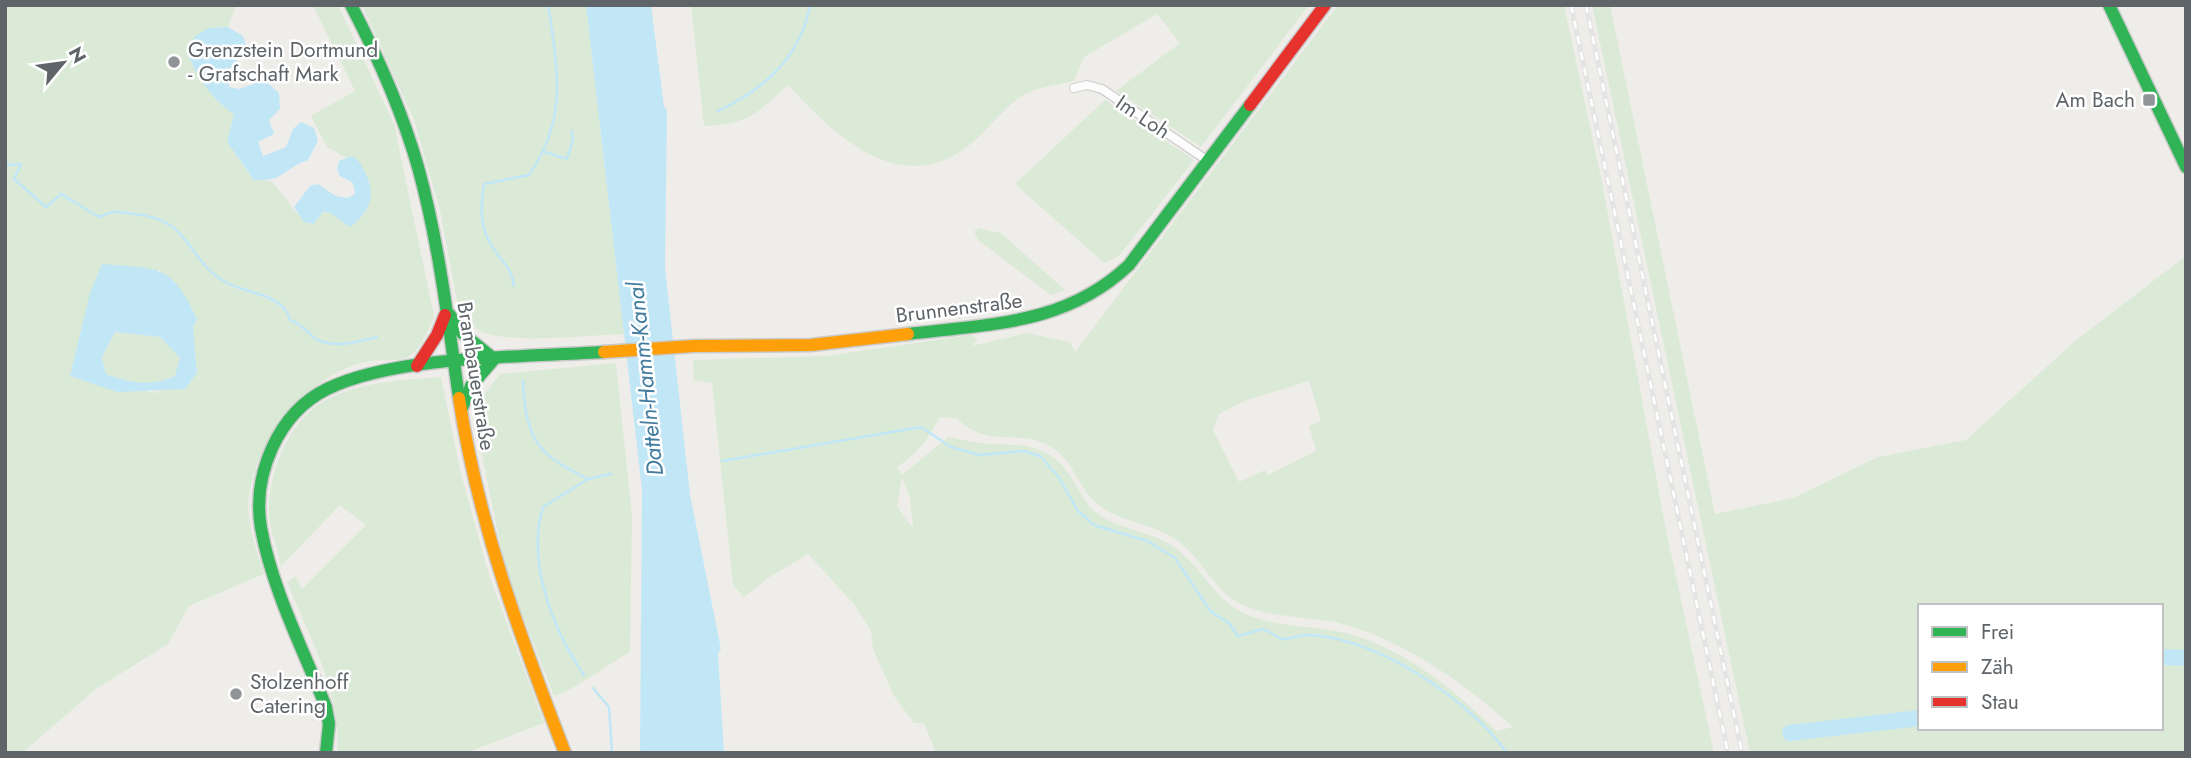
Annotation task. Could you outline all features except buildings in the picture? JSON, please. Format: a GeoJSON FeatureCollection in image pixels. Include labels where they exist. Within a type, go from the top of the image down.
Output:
{"type":"FeatureCollection","features":[{"type":"Feature","properties":{"kind":"street","name":"Brambauerstraße"},"geometry":{"type":"LineString","coordinates":[[351,5],[385,75],[412,146],[428,208],[475,486],[496,570],[565,753]]}},
{"type":"Feature","properties":{"kind":"street","name":"Brunnenstraße"},"geometry":{"type":"LineString","coordinates":[[326,753],[328,724],[319,684],[266,549],[260,512],[262,478],[281,431],[301,407],[314,397],[356,377],[454,361],[694,346],[811,345],[1005,323],[1056,312],[1080,302],[1122,272],[1325,5]]}},
{"type":"Feature","properties":{"kind":"street"},"geometry":{"type":"LineString","coordinates":[[2109,5],[2186,167]]}},
{"type":"Feature","properties":{"kind":"street","name":"Im Loh"},"geometry":{"type":"LineString","coordinates":[[1074,88],[1087,85],[1102,89],[1208,161]]}},
{"type":"Feature","properties":{"kind":"street"},"geometry":{"type":"LineString","coordinates":[[447,311],[462,333],[494,359],[471,386],[461,409]]}},
{"type":"Feature","properties":{"kind":"street"},"geometry":{"type":"LineString","coordinates":[[417,366],[438,335],[447,311]]}},
{"type":"Feature","properties":{"kind":"green space"},"geometry":{"type":"Polygon","coordinates":[[[5,5],[236,5],[228,27],[209,28],[235,114],[227,142],[254,180],[272,181],[298,215],[329,212],[356,223],[366,209],[352,156],[347,158],[327,147],[311,116],[355,91],[313,5],[338,5],[394,124],[434,316],[425,337],[408,357],[363,363],[329,378],[311,390],[282,420],[261,455],[249,495],[250,525],[264,574],[189,606],[168,644],[96,689],[22,753],[5,753],[5,5]],[[159,269],[70,375],[155,393],[197,373],[193,327],[197,319],[159,269]]]}},
{"type":"Feature","properties":{"kind":"green space"},"geometry":{"type":"Polygon","coordinates":[[[362,5],[586,5],[624,334],[510,338],[480,331],[468,320],[458,306],[440,210],[414,120],[362,5]]]}},
{"type":"Feature","properties":{"kind":"green space"},"geometry":{"type":"Polygon","coordinates":[[[691,5],[1309,5],[1201,147],[1116,91],[1180,43],[1157,14],[1084,57],[1074,81],[1027,93],[1013,102],[972,143],[946,159],[920,166],[896,164],[872,155],[849,141],[827,124],[788,85],[751,116],[732,123],[704,126],[691,5]]]}},
{"type":"Feature","properties":{"kind":"green space"},"geometry":{"type":"Polygon","coordinates":[[[1338,5],[1564,5],[1602,182],[1665,525],[1714,753],[936,753],[924,723],[914,723],[894,696],[873,649],[871,630],[854,604],[808,554],[768,578],[744,597],[733,585],[712,383],[694,380],[693,360],[825,356],[971,335],[978,340],[972,346],[1026,333],[1070,342],[1075,352],[1338,5]],[[1309,381],[1244,401],[1219,414],[1213,430],[1239,482],[1265,470],[1268,475],[1316,451],[1309,426],[1321,421],[1309,381]],[[939,417],[917,451],[897,467],[902,475],[948,437],[1037,449],[1057,460],[1095,512],[1121,526],[1153,536],[1173,546],[1222,598],[1238,610],[1261,620],[1341,632],[1385,647],[1444,684],[1496,731],[1513,727],[1436,667],[1392,643],[1346,625],[1267,613],[1232,599],[1178,541],[1102,508],[1083,488],[1061,454],[1042,442],[980,434],[957,418],[939,417]],[[902,477],[897,507],[913,528],[910,498],[902,477]]]}},
{"type":"Feature","properties":{"kind":"green space"},"geometry":{"type":"Polygon","coordinates":[[[1592,5],[1610,5],[1715,514],[1793,498],[1878,457],[1966,440],[2075,341],[2186,256],[2186,753],[1750,753],[1592,5]]]}},
{"type":"Feature","properties":{"kind":"green space"},"geometry":{"type":"Polygon","coordinates":[[[1105,100],[1194,160],[1119,256],[1104,263],[1015,184],[1105,100]]]}},
{"type":"Feature","properties":{"kind":"green space"},"geometry":{"type":"Polygon","coordinates":[[[979,228],[1001,233],[1065,290],[1051,295],[978,240],[974,231],[979,228]]]}},
{"type":"Feature","properties":{"kind":"green space"},"geometry":{"type":"Polygon","coordinates":[[[115,332],[160,337],[180,358],[175,376],[157,382],[140,382],[106,374],[102,357],[115,332]]]}},
{"type":"Feature","properties":{"kind":"green space"},"geometry":{"type":"Polygon","coordinates":[[[616,363],[632,516],[630,652],[580,684],[554,696],[506,573],[475,420],[479,401],[500,374],[616,363]]]}},
{"type":"Feature","properties":{"kind":"green space"},"geometry":{"type":"Polygon","coordinates":[[[441,377],[461,474],[489,575],[544,723],[466,753],[337,753],[337,731],[329,687],[287,582],[296,576],[302,589],[366,525],[340,505],[281,566],[269,514],[273,479],[285,444],[306,415],[320,403],[361,387],[441,377]]]}},
{"type":"Feature","properties":{"kind":"water","name":"Datteln-Hamm-Kanal"},"geometry":{"type":"Polygon","coordinates":[[[586,5],[651,5],[664,107],[667,110],[665,268],[690,495],[721,649],[718,653],[724,753],[640,753],[642,490],[586,5]]]}},
{"type":"Feature","properties":{"kind":"water"},"geometry":{"type":"Polygon","coordinates":[[[228,27],[243,36],[247,48],[229,70],[229,87],[239,89],[264,80],[279,93],[280,109],[269,120],[274,134],[258,142],[263,156],[286,147],[293,129],[301,122],[314,128],[318,141],[308,160],[272,179],[254,180],[227,142],[234,114],[204,85],[186,47],[192,44],[195,36],[209,28],[228,27]]]}},
{"type":"Feature","properties":{"kind":"water"},"geometry":{"type":"Polygon","coordinates":[[[352,156],[364,169],[369,182],[371,196],[365,212],[350,227],[329,212],[323,212],[314,224],[304,222],[294,207],[310,186],[318,184],[336,196],[348,198],[355,194],[353,183],[340,176],[337,170],[339,161],[352,156]]]}},
{"type":"Feature","properties":{"kind":"water"},"geometry":{"type":"Polygon","coordinates":[[[102,264],[150,269],[171,278],[197,319],[193,327],[197,373],[185,389],[117,392],[70,376],[90,293],[102,264]],[[115,332],[102,357],[106,374],[140,382],[157,382],[175,376],[180,358],[160,337],[115,332]]]}},
{"type":"Feature","properties":{"kind":"waterway"},"geometry":{"type":"LineString","coordinates":[[514,286],[511,273],[490,243],[484,229],[483,191],[484,184],[529,175],[550,134],[555,114],[557,73],[548,5]]}},
{"type":"Feature","properties":{"kind":"waterway"},"geometry":{"type":"LineString","coordinates":[[718,111],[750,93],[778,70],[798,41],[810,5]]}},
{"type":"Feature","properties":{"kind":"waterway"},"geometry":{"type":"LineString","coordinates":[[545,152],[567,159],[573,139],[572,131]]}},
{"type":"Feature","properties":{"kind":"waterway"},"geometry":{"type":"LineString","coordinates":[[5,165],[21,164],[14,179],[46,207],[61,194],[99,217],[120,212],[153,217],[168,224],[179,232],[214,274],[227,283],[280,305],[290,320],[316,339],[339,344],[377,337]]}},
{"type":"Feature","properties":{"kind":"waterway"},"geometry":{"type":"LineString","coordinates":[[523,381],[527,417],[537,442],[556,461],[588,479]]}},
{"type":"Feature","properties":{"kind":"waterway"},"geometry":{"type":"LineString","coordinates":[[722,461],[921,427],[951,447],[980,455],[1023,451],[1040,456],[1058,476],[1078,511],[1094,525],[1147,541],[1175,558],[1211,612],[1229,623],[1238,636],[1263,629],[1282,639],[1305,635],[1335,638],[1391,659],[1445,692],[1469,712],[1507,753]]}},
{"type":"Feature","properties":{"kind":"waterway"},"geometry":{"type":"LineString","coordinates":[[584,675],[562,637],[546,594],[540,572],[539,528],[543,507],[588,479],[611,474]]}},
{"type":"Feature","properties":{"kind":"waterway"},"geometry":{"type":"LineString","coordinates":[[2163,657],[2186,658]]}},
{"type":"Feature","properties":{"kind":"waterway"},"geometry":{"type":"LineString","coordinates":[[593,688],[609,707],[612,753]]}},
{"type":"Feature","properties":{"kind":"waterway"},"geometry":{"type":"LineString","coordinates":[[1790,733],[1918,718]]}},
{"type":"Feature","properties":{"kind":"railway"},"geometry":{"type":"LineString","coordinates":[[1571,5],[1728,753]]}},
{"type":"Feature","properties":{"kind":"railway"},"geometry":{"type":"LineString","coordinates":[[1586,5],[1742,753]]}},
{"type":"Feature","properties":{"kind":"traffic: fast"},"geometry":{"type":"LineString","coordinates":[[351,5],[389,84],[418,167],[437,253],[459,398]]}},
{"type":"Feature","properties":{"kind":"traffic: fast"},"geometry":{"type":"LineString","coordinates":[[2109,5],[2186,167]]}},
{"type":"Feature","properties":{"kind":"traffic: fast"},"geometry":{"type":"LineString","coordinates":[[908,334],[997,324],[1025,318],[1053,311],[1105,285],[1129,265],[1250,105]]}},
{"type":"Feature","properties":{"kind":"traffic: fast"},"geometry":{"type":"LineString","coordinates":[[450,315],[462,333],[494,359]]}},
{"type":"Feature","properties":{"kind":"traffic: fast"},"geometry":{"type":"LineString","coordinates":[[326,753],[329,724],[326,707],[280,596],[261,528],[259,508],[265,467],[282,430],[295,413],[327,389],[389,370],[462,360],[604,352]]}},
{"type":"Feature","properties":{"kind":"traffic: fast"},"geometry":{"type":"LineString","coordinates":[[462,408],[471,386],[494,359]]}},
{"type":"Feature","properties":{"kind":"traffic: slow"},"geometry":{"type":"LineString","coordinates":[[604,352],[694,346],[811,345],[908,334]]}},
{"type":"Feature","properties":{"kind":"traffic: slow"},"geometry":{"type":"LineString","coordinates":[[459,398],[477,490],[502,578],[565,753]]}},
{"type":"Feature","properties":{"kind":"traffic: jam"},"geometry":{"type":"LineString","coordinates":[[1250,105],[1325,5]]}},
{"type":"Feature","properties":{"kind":"traffic: jam"},"geometry":{"type":"LineString","coordinates":[[417,366],[437,335],[445,315]]}},
{"type":"Feature","properties":{"kind":"place","name":"Grenzstein Dortmund - Grafschaft Mark"},"geometry":{"type":"Point","coordinates":[174,62]}},
{"type":"Feature","properties":{"kind":"place","name":"Am Bach"},"geometry":{"type":"Point","coordinates":[2149,100]}},
{"type":"Feature","properties":{"kind":"place","name":"Stolzenhoff Catering"},"geometry":{"type":"Point","coordinates":[236,694]}}]}
